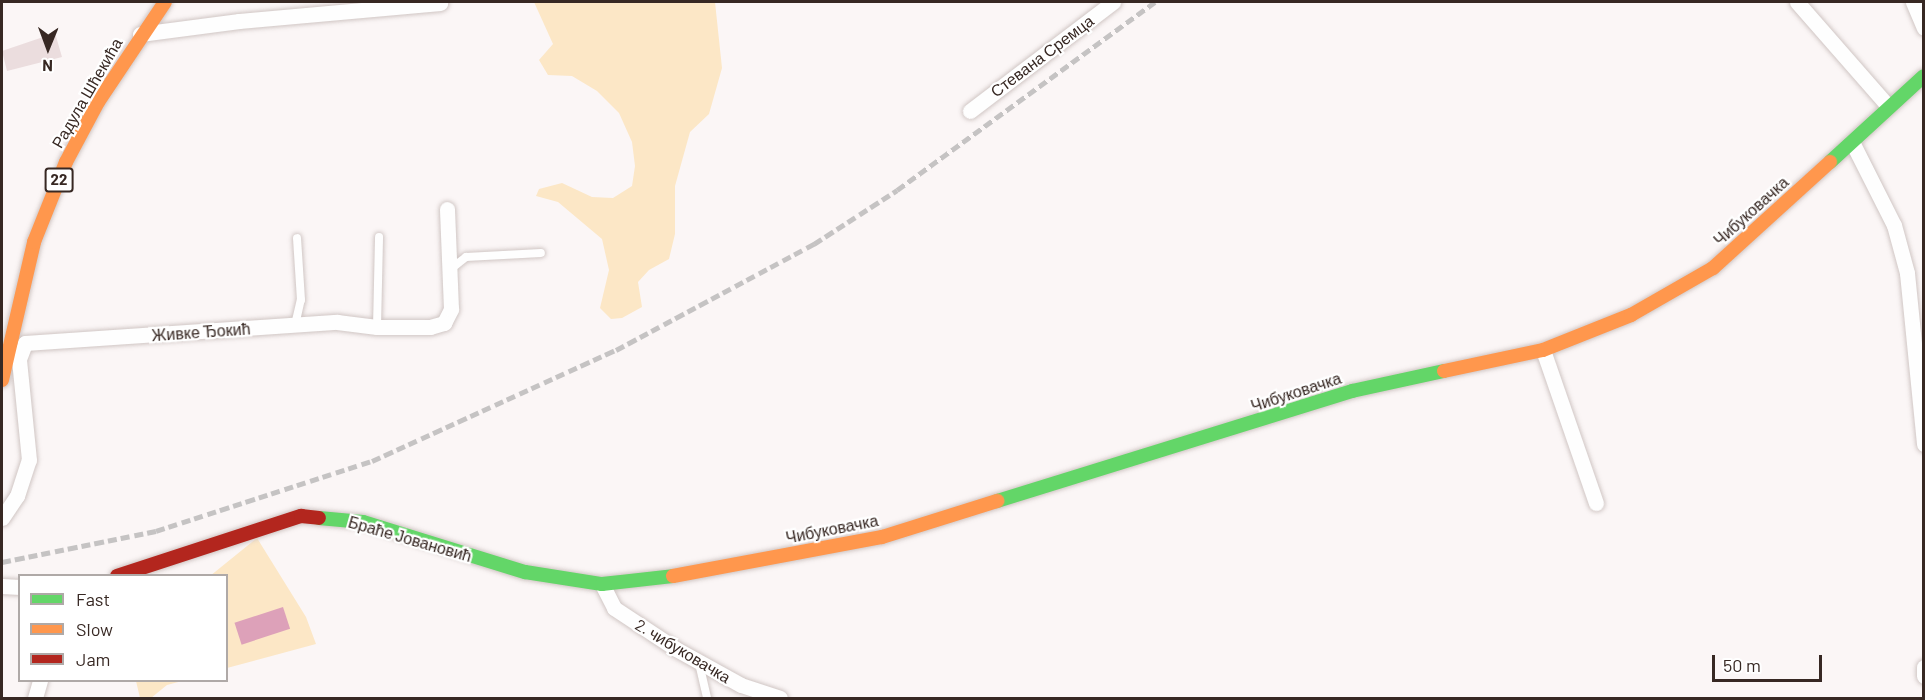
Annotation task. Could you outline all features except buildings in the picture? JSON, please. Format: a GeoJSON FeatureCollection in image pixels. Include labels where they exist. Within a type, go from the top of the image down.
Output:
{"type":"FeatureCollection","features":[{"type":"Feature","properties":{"kind":"street","name":"Радула Шћекића"},"geometry":{"type":"LineString","coordinates":[[2,380],[14,317],[42,219],[81,132],[140,34],[165,2]]}},
{"type":"Feature","properties":{"kind":"street"},"geometry":{"type":"LineString","coordinates":[[1797,2],[1888,106]]}},
{"type":"Feature","properties":{"kind":"street"},"geometry":{"type":"LineString","coordinates":[[1913,2],[1923,28]]}},
{"type":"Feature","properties":{"kind":"street"},"geometry":{"type":"LineString","coordinates":[[140,34],[239,21],[440,3]]}},
{"type":"Feature","properties":{"kind":"street","name":"Стевана Сремца"},"geometry":{"type":"LineString","coordinates":[[970,111],[1107,4]]}},
{"type":"Feature","properties":{"kind":"street","name":"Чибуковачка"},"geometry":{"type":"LineString","coordinates":[[602,584],[638,582],[882,537],[1352,391],[1543,350],[1631,315],[1713,268],[1923,76]]}},
{"type":"Feature","properties":{"kind":"street"},"geometry":{"type":"LineString","coordinates":[[1852,141],[1894,225],[1907,273],[1923,444]]}},
{"type":"Feature","properties":{"kind":"street","name":"Живке Ђокић"},"geometry":{"type":"LineString","coordinates":[[2,518],[17,496],[29,459],[19,369],[26,343],[337,322],[377,327],[430,327],[444,323],[451,309],[452,268],[447,209]]}},
{"type":"Feature","properties":{"kind":"street"},"geometry":{"type":"LineString","coordinates":[[1543,350],[1596,503]]}},
{"type":"Feature","properties":{"kind":"street","name":"Браће Јовановић"},"geometry":{"type":"LineString","coordinates":[[123,574],[301,516],[363,522],[525,572],[602,584]]}},
{"type":"Feature","properties":{"kind":"street","name":"2. чибуковачка"},"geometry":{"type":"LineString","coordinates":[[602,584],[614,608],[699,663],[741,686],[780,699]]}},
{"type":"Feature","properties":{"kind":"street"},"geometry":{"type":"LineString","coordinates":[[2,586],[18,587]]}},
{"type":"Feature","properties":{"kind":"street"},"geometry":{"type":"LineString","coordinates":[[1923,667],[1923,676]]}},
{"type":"Feature","properties":{"kind":"street"},"geometry":{"type":"LineString","coordinates":[[35,699],[39,682]]}},
{"type":"Feature","properties":{"kind":"lane"},"geometry":{"type":"LineString","coordinates":[[377,327],[379,237]]}},
{"type":"Feature","properties":{"kind":"lane"},"geometry":{"type":"LineString","coordinates":[[295,325],[301,300],[297,238]]}},
{"type":"Feature","properties":{"kind":"lane"},"geometry":{"type":"LineString","coordinates":[[452,268],[466,258],[541,253]]}},
{"type":"Feature","properties":{"kind":"lane"},"geometry":{"type":"LineString","coordinates":[[699,663],[707,699]]}},
{"type":"Feature","properties":{"kind":"shaded area"},"geometry":{"type":"Polygon","coordinates":[[[534,2],[715,2],[722,68],[709,114],[690,132],[675,186],[675,234],[669,259],[649,270],[638,282],[642,307],[622,318],[611,319],[600,308],[609,270],[602,239],[558,202],[536,196],[539,189],[562,183],[592,197],[613,198],[632,186],[635,166],[632,142],[619,113],[597,91],[572,76],[548,75],[539,60],[553,44],[534,2]]]}},
{"type":"Feature","properties":{"kind":"shaded area"},"geometry":{"type":"Polygon","coordinates":[[[257,538],[306,617],[316,644],[228,668],[228,574],[212,574],[257,538]]]}},
{"type":"Feature","properties":{"kind":"shaded area"},"geometry":{"type":"Polygon","coordinates":[[[283,607],[290,629],[242,645],[234,623],[283,607]]]}},
{"type":"Feature","properties":{"kind":"shaded area"},"geometry":{"type":"Polygon","coordinates":[[[136,682],[178,682],[167,685],[151,698],[140,698],[136,682]]]}},
{"type":"Feature","properties":{"kind":"railway"},"geometry":{"type":"LineString","coordinates":[[2,562],[156,531],[372,461],[616,350],[814,244],[897,190],[1155,2]]}},
{"type":"Feature","properties":{"kind":"traffic: fast"},"geometry":{"type":"LineString","coordinates":[[1830,162],[1924,76]]}},
{"type":"Feature","properties":{"kind":"traffic: fast"},"geometry":{"type":"LineString","coordinates":[[997,501],[1352,391],[1444,371]]}},
{"type":"Feature","properties":{"kind":"traffic: fast"},"geometry":{"type":"LineString","coordinates":[[319,518],[363,522],[525,572],[602,584],[673,576]]}},
{"type":"Feature","properties":{"kind":"traffic: slow"},"geometry":{"type":"LineString","coordinates":[[2,380],[34,242],[66,162],[98,102],[165,2]]}},
{"type":"Feature","properties":{"kind":"traffic: slow"},"geometry":{"type":"LineString","coordinates":[[1444,371],[1543,350],[1631,315],[1713,268],[1830,162]]}},
{"type":"Feature","properties":{"kind":"traffic: slow"},"geometry":{"type":"LineString","coordinates":[[673,576],[882,537],[997,501]]}},
{"type":"Feature","properties":{"kind":"traffic: jam"},"geometry":{"type":"LineString","coordinates":[[123,574],[301,516],[319,518]]}}]}
